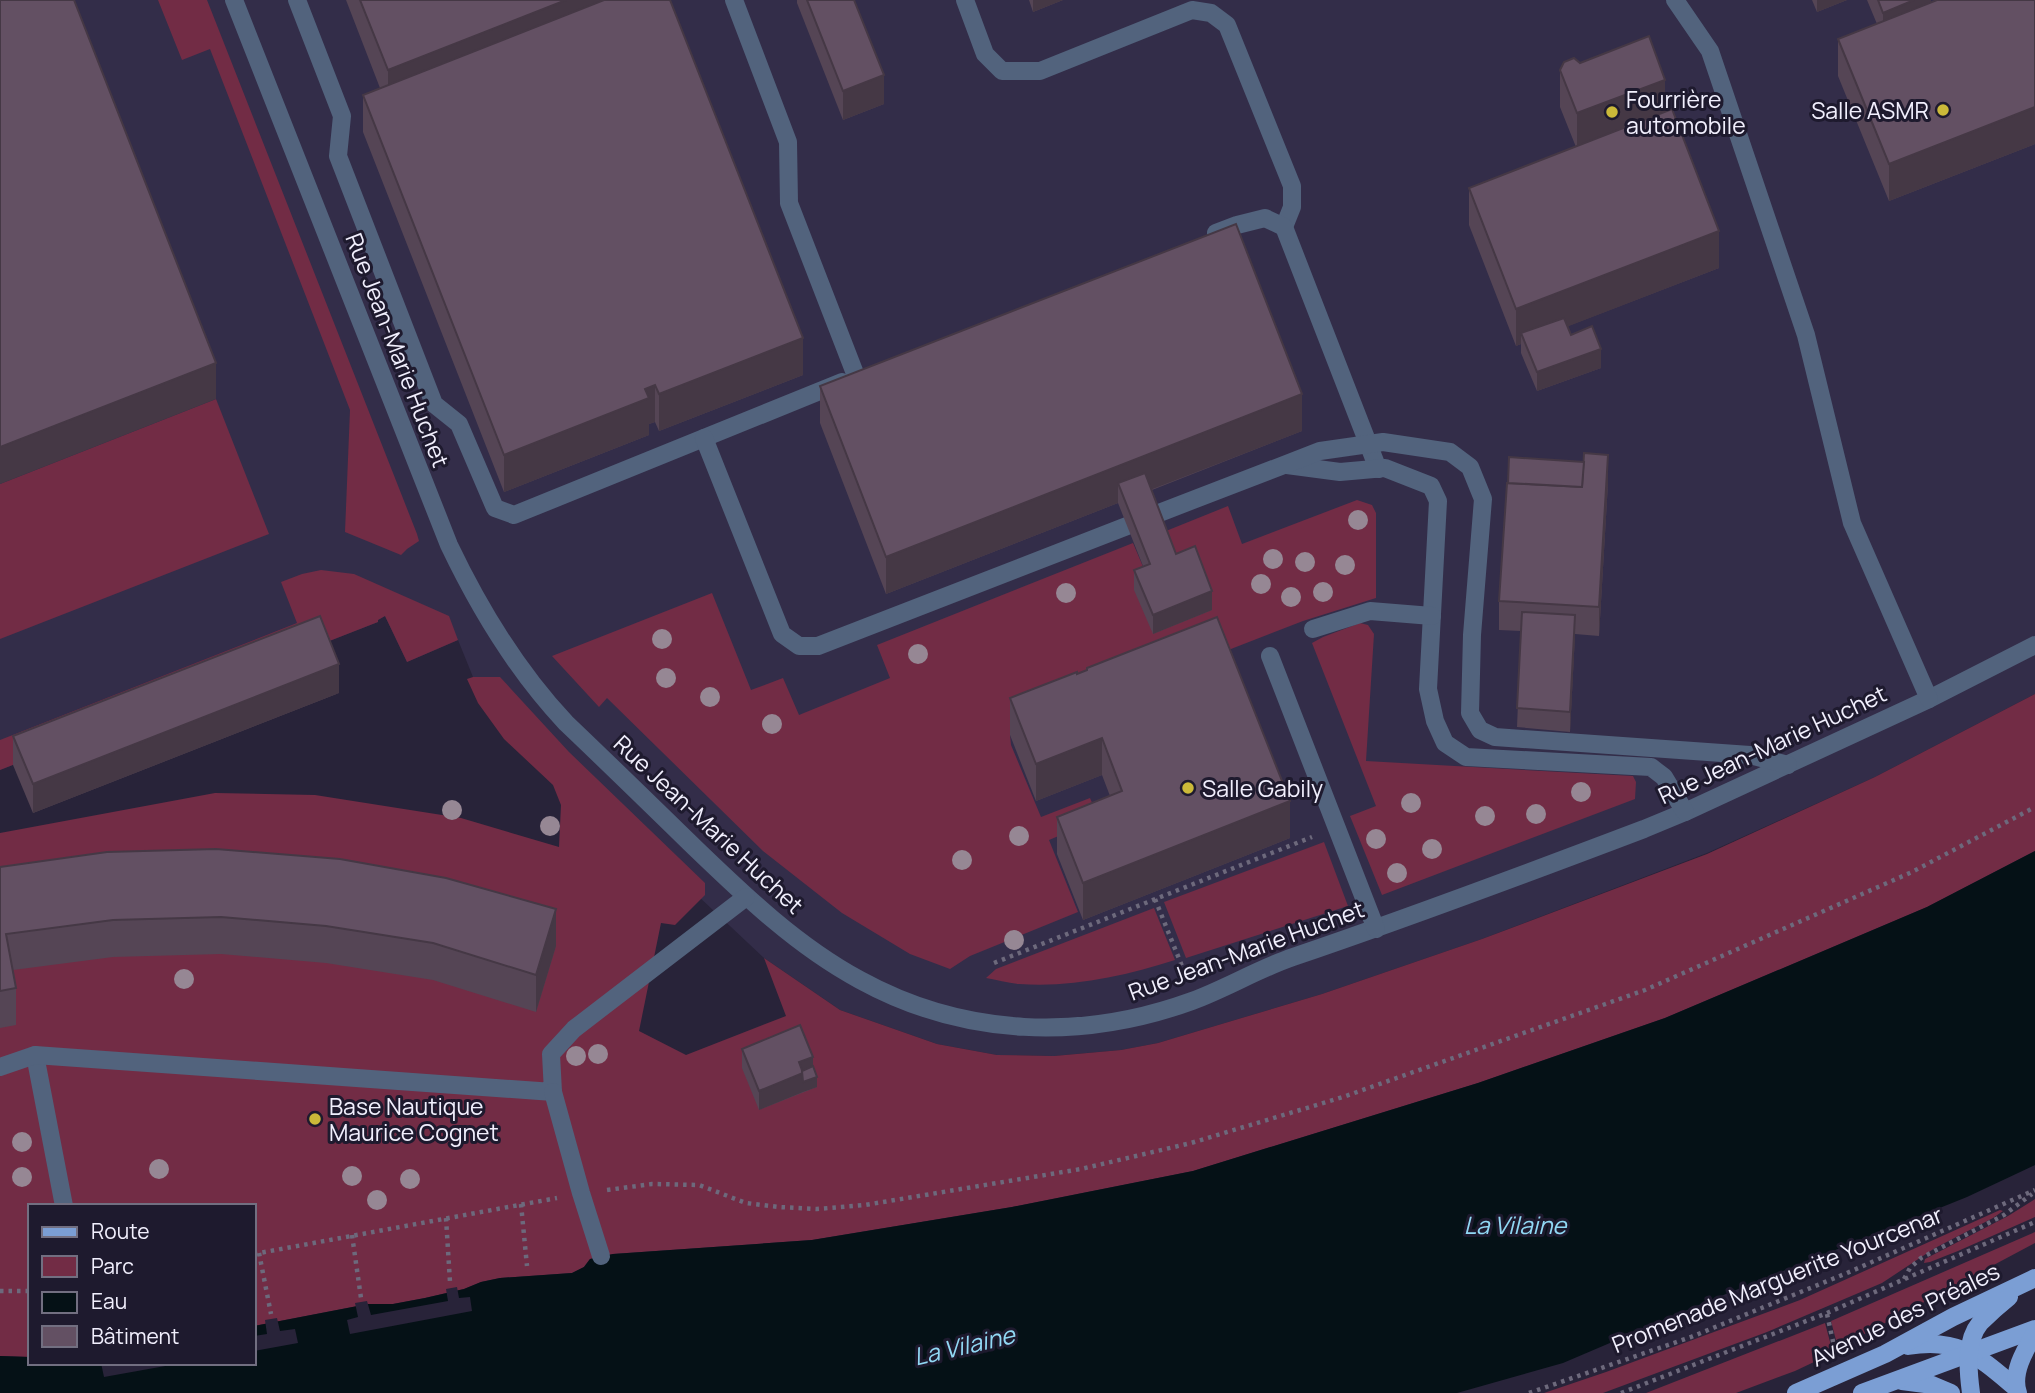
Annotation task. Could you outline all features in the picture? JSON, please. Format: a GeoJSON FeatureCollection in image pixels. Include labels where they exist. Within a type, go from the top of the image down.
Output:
{"type":"FeatureCollection","features":[{"type":"Feature","properties":{"kind":"main road","name":"Avenue des Préales"},"geometry":{"type":"LineString","coordinates":[[1796,1393],[1898,1348],[1953,1317],[2028,1281]]}},
{"type":"Feature","properties":{"kind":"main road"},"geometry":{"type":"LineString","coordinates":[[1971,1393],[1971,1340],[1979,1325],[2028,1281]]}},
{"type":"Feature","properties":{"kind":"main road"},"geometry":{"type":"LineString","coordinates":[[1862,1393],[2035,1331]]}},
{"type":"Feature","properties":{"kind":"main road"},"geometry":{"type":"LineString","coordinates":[[2017,1391],[2017,1370],[2035,1331]]}},
{"type":"Feature","properties":{"kind":"main road"},"geometry":{"type":"LineString","coordinates":[[1898,1348],[1925,1343],[1945,1343],[1990,1366],[2017,1391]]}},
{"type":"Feature","properties":{"kind":"main road"},"geometry":{"type":"LineString","coordinates":[[1898,1380],[1933,1385],[1951,1393]]}},
{"type":"Feature","properties":{"kind":"street","name":"Rue Jean-Marie Huchet"},"geometry":{"type":"LineString","coordinates":[[234,0],[433,507],[466,581],[518,667],[540,696],[746,897],[824,959],[887,994],[957,1017],[1031,1029],[1063,1028],[1131,1018],[1193,1001],[1269,965],[1376,929],[1685,812],[1929,699],[2035,645]]}},
{"type":"Feature","properties":{"kind":"street"},"geometry":{"type":"LineString","coordinates":[[297,0],[342,116],[338,156],[434,404],[459,424],[495,508],[514,515],[862,374],[789,203],[788,142],[734,0]]}},
{"type":"Feature","properties":{"kind":"street"},"geometry":{"type":"LineString","coordinates":[[965,0],[985,54],[1002,71],[1040,71],[1192,10],[1208,7],[1227,24],[1292,186],[1292,207],[1284,227],[1378,468]]}},
{"type":"Feature","properties":{"kind":"street"},"geometry":{"type":"LineString","coordinates":[[1675,0],[1710,51],[1806,335],[1852,523],[1929,699]]}},
{"type":"Feature","properties":{"kind":"street"},"geometry":{"type":"LineString","coordinates":[[1199,240],[1237,225],[1265,218],[1284,227]]}},
{"type":"Feature","properties":{"kind":"street"},"geometry":{"type":"LineString","coordinates":[[704,438],[782,634],[799,646],[818,646],[1127,526]]}},
{"type":"Feature","properties":{"kind":"street"},"geometry":{"type":"LineString","coordinates":[[1154,515],[1320,451],[1383,442],[1450,452],[1470,467],[1483,499],[1472,635],[1470,713],[1480,730],[1495,737],[1750,755],[1788,765]]}},
{"type":"Feature","properties":{"kind":"street"},"geometry":{"type":"LineString","coordinates":[[1284,465],[1340,472],[1385,468],[1431,486],[1438,501],[1428,689],[1435,722],[1445,743],[1466,757],[1651,767],[1664,777],[1685,812]]}},
{"type":"Feature","properties":{"kind":"street"},"geometry":{"type":"LineString","coordinates":[[1312,629],[1370,611],[1432,616]]}},
{"type":"Feature","properties":{"kind":"street"},"geometry":{"type":"LineString","coordinates":[[1270,656],[1376,929]]}},
{"type":"Feature","properties":{"kind":"street"},"geometry":{"type":"LineString","coordinates":[[601,1256],[580,1193],[553,1092],[551,1054],[574,1030],[746,897]]}},
{"type":"Feature","properties":{"kind":"street"},"geometry":{"type":"LineString","coordinates":[[0,1067],[35,1055],[553,1092]]}},
{"type":"Feature","properties":{"kind":"street"},"geometry":{"type":"LineString","coordinates":[[35,1055],[64,1204]]}},
{"type":"Feature","properties":{"kind":"path"},"geometry":{"type":"LineString","coordinates":[[271,1314],[257,1253],[352,1235],[580,1193],[652,1184],[699,1185],[747,1203],[779,1208],[817,1209],[865,1205],[1081,1169],[1191,1143],[1343,1097],[1645,990],[1912,872],[2035,807]]}},
{"type":"Feature","properties":{"kind":"path"},"geometry":{"type":"LineString","coordinates":[[994,963],[1336,827]]}},
{"type":"Feature","properties":{"kind":"path"},"geometry":{"type":"LineString","coordinates":[[1155,899],[1180,959],[1193,1001]]}},
{"type":"Feature","properties":{"kind":"path"},"geometry":{"type":"LineString","coordinates":[[1903,1279],[1921,1258],[2004,1215],[2035,1191]]}},
{"type":"Feature","properties":{"kind":"path","name":"Promenade Marguerite Yourcenar"},"geometry":{"type":"LineString","coordinates":[[1529,1393],[1690,1337],[1847,1273],[2035,1191]]}},
{"type":"Feature","properties":{"kind":"path"},"geometry":{"type":"LineString","coordinates":[[522,1204],[527,1266]]}},
{"type":"Feature","properties":{"kind":"path"},"geometry":{"type":"LineString","coordinates":[[446,1218],[450,1282]]}},
{"type":"Feature","properties":{"kind":"path"},"geometry":{"type":"LineString","coordinates":[[1621,1393],[1827,1313],[2035,1222]]}},
{"type":"Feature","properties":{"kind":"path"},"geometry":{"type":"LineString","coordinates":[[352,1235],[361,1298]]}},
{"type":"Feature","properties":{"kind":"path"},"geometry":{"type":"LineString","coordinates":[[0,1291],[28,1291]]}},
{"type":"Feature","properties":{"kind":"path"},"geometry":{"type":"LineString","coordinates":[[1827,1313],[1837,1357]]}},
{"type":"Feature","properties":{"kind":"shaded area"},"geometry":{"type":"Polygon","coordinates":[[[0,0],[2035,0],[2035,694],[1875,777],[1707,853],[1482,939],[1322,994],[1158,1043],[1121,1050],[1054,1056],[997,1055],[937,1044],[840,1010],[764,958],[495,705],[473,677],[458,640],[407,662],[385,616],[378,622],[0,770],[0,0]]]}},
{"type":"Feature","properties":{"kind":"green space"},"geometry":{"type":"Polygon","coordinates":[[[158,0],[207,0],[417,534],[419,541],[401,555],[345,532],[350,410],[210,49],[182,60],[158,0]]]}},
{"type":"Feature","properties":{"kind":"green space"},"geometry":{"type":"Polygon","coordinates":[[[216,399],[269,534],[0,639],[0,484],[216,399]]]}},
{"type":"Feature","properties":{"kind":"green space"},"geometry":{"type":"Polygon","coordinates":[[[1357,500],[1372,505],[1376,513],[1376,598],[1303,621],[1010,735],[1011,745],[1041,817],[1090,798],[1099,819],[1049,840],[1078,912],[970,956],[950,969],[910,954],[842,913],[763,851],[607,698],[599,707],[552,656],[712,593],[751,690],[783,678],[799,715],[890,678],[877,645],[1133,543],[1150,583],[1176,573],[1161,533],[1228,506],[1242,544],[1357,500]]]}},
{"type":"Feature","properties":{"kind":"green space"},"geometry":{"type":"Polygon","coordinates":[[[321,570],[354,574],[449,616],[458,640],[407,662],[385,616],[378,622],[0,770],[0,740],[297,623],[281,582],[321,570]]]}},
{"type":"Feature","properties":{"kind":"green space"},"geometry":{"type":"Polygon","coordinates":[[[1360,623],[1368,625],[1374,634],[1366,761],[1633,776],[1636,782],[1635,799],[1382,895],[1350,816],[1376,806],[1312,643],[1360,623]]]}},
{"type":"Feature","properties":{"kind":"green space"},"geometry":{"type":"Polygon","coordinates":[[[500,677],[569,752],[705,883],[705,895],[675,925],[661,923],[639,1031],[686,1055],[786,1016],[764,958],[840,1010],[937,1044],[997,1055],[1054,1056],[1121,1050],[1158,1043],[1322,994],[1482,939],[1707,854],[1875,777],[2035,694],[2035,851],[1927,907],[1665,1018],[1478,1083],[1193,1171],[1012,1207],[812,1240],[613,1254],[590,1259],[584,1267],[572,1273],[500,1278],[425,1298],[393,1304],[368,1304],[256,1326],[256,1204],[28,1204],[28,1357],[0,1356],[0,833],[215,793],[315,795],[461,818],[559,847],[561,805],[553,785],[504,739],[478,703],[467,679],[500,677]]]}},
{"type":"Feature","properties":{"kind":"green space"},"geometry":{"type":"Polygon","coordinates":[[[1324,842],[1348,906],[1186,958],[1164,902],[1324,842]]]}},
{"type":"Feature","properties":{"kind":"green space"},"geometry":{"type":"Polygon","coordinates":[[[1154,908],[1175,960],[1117,976],[1058,984],[1019,984],[986,978],[996,969],[1154,908]]]}},
{"type":"Feature","properties":{"kind":"green space"},"geometry":{"type":"Polygon","coordinates":[[[2035,1199],[2035,1217],[1924,1263],[1925,1259],[2035,1199]]]}},
{"type":"Feature","properties":{"kind":"green space"},"geometry":{"type":"Polygon","coordinates":[[[2000,1210],[2003,1211],[1935,1248],[1882,1283],[1767,1332],[1603,1393],[1544,1393],[1800,1300],[2000,1210]]]}},
{"type":"Feature","properties":{"kind":"green space"},"geometry":{"type":"Polygon","coordinates":[[[2035,1232],[2035,1243],[1838,1348],[1831,1321],[2035,1232]]]}},
{"type":"Feature","properties":{"kind":"green space"},"geometry":{"type":"Polygon","coordinates":[[[1825,1323],[1833,1353],[1795,1371],[1736,1393],[1646,1393],[1825,1323]]]}},
{"type":"Feature","properties":{"kind":"water","name":"La Vilaine"},"geometry":{"type":"Polygon","coordinates":[[[2035,851],[2035,1165],[1967,1197],[1563,1363],[1457,1393],[0,1393],[0,1356],[28,1357],[28,1365],[256,1365],[256,1326],[368,1304],[393,1304],[425,1298],[500,1278],[572,1273],[584,1267],[590,1259],[613,1254],[812,1240],[1012,1207],[1193,1171],[1478,1083],[1665,1018],[1927,907],[2035,851]]]}},
{"type":"Feature","properties":{"kind":"pier"},"geometry":{"type":"Polygon","coordinates":[[[457,1287],[459,1298],[470,1297],[472,1311],[350,1334],[347,1320],[358,1317],[355,1303],[367,1301],[371,1315],[448,1301],[446,1289],[457,1287]]]}},
{"type":"Feature","properties":{"kind":"pier"},"geometry":{"type":"Polygon","coordinates":[[[277,1318],[280,1331],[295,1329],[298,1343],[256,1351],[256,1336],[267,1334],[265,1320],[277,1318]]]}},
{"type":"Feature","properties":{"kind":"pier"},"geometry":{"type":"Polygon","coordinates":[[[101,1365],[171,1365],[104,1377],[101,1365]]]}},
{"type":"Feature","properties":{"kind":"building"},"geometry":{"type":"Polygon","coordinates":[[[0,0],[74,0],[216,363],[0,447],[0,0]]]}},
{"type":"Feature","properties":{"kind":"building"},"geometry":{"type":"Polygon","coordinates":[[[360,0],[566,0],[388,70],[360,0]]]}},
{"type":"Feature","properties":{"kind":"building"},"geometry":{"type":"Polygon","coordinates":[[[604,0],[670,0],[803,338],[659,394],[655,385],[645,389],[649,398],[504,455],[363,95],[604,0]]]}},
{"type":"Feature","properties":{"kind":"building"},"geometry":{"type":"Polygon","coordinates":[[[807,0],[854,0],[884,75],[843,91],[807,0]]]}},
{"type":"Feature","properties":{"kind":"building"},"geometry":{"type":"Polygon","coordinates":[[[1878,0],[1914,0],[1883,13],[1878,0]]]}},
{"type":"Feature","properties":{"kind":"building","name":"Salle ASMR"},"geometry":{"type":"Polygon","coordinates":[[[1937,0],[2035,0],[2035,107],[1889,164],[1838,39],[1937,0]]]}},
{"type":"Feature","properties":{"kind":"building"},"geometry":{"type":"Polygon","coordinates":[[[1649,36],[1665,80],[1577,113],[1560,70],[1564,62],[1574,58],[1580,63],[1649,36]]]}},
{"type":"Feature","properties":{"kind":"building"},"geometry":{"type":"Polygon","coordinates":[[[1672,109],[1719,231],[1516,309],[1469,188],[1672,109]]]}},
{"type":"Feature","properties":{"kind":"building"},"geometry":{"type":"Polygon","coordinates":[[[1236,224],[1302,394],[886,557],[820,386],[1236,224]]]}},
{"type":"Feature","properties":{"kind":"building"},"geometry":{"type":"Polygon","coordinates":[[[1564,318],[1571,335],[1592,326],[1601,349],[1537,372],[1521,333],[1564,318]]]}},
{"type":"Feature","properties":{"kind":"building"},"geometry":{"type":"Polygon","coordinates":[[[1584,453],[1608,455],[1599,607],[1499,601],[1507,483],[1582,487],[1584,453]]]}},
{"type":"Feature","properties":{"kind":"building"},"geometry":{"type":"Polygon","coordinates":[[[1509,457],[1584,462],[1582,487],[1508,483],[1509,457]]]}},
{"type":"Feature","properties":{"kind":"building"},"geometry":{"type":"Polygon","coordinates":[[[1145,473],[1176,554],[1195,546],[1212,591],[1153,615],[1134,570],[1150,564],[1118,483],[1145,473]]]}},
{"type":"Feature","properties":{"kind":"building"},"geometry":{"type":"Polygon","coordinates":[[[1522,612],[1575,615],[1570,712],[1517,708],[1522,612]]]}},
{"type":"Feature","properties":{"kind":"building"},"geometry":{"type":"Polygon","coordinates":[[[320,616],[339,664],[33,784],[13,736],[320,616]]]}},
{"type":"Feature","properties":{"kind":"building","name":"Salle Gabily"},"geometry":{"type":"Polygon","coordinates":[[[1217,617],[1290,801],[1083,883],[1057,817],[1122,791],[1102,738],[1036,764],[1010,698],[1217,617]]]}},
{"type":"Feature","properties":{"kind":"building"},"geometry":{"type":"Polygon","coordinates":[[[216,849],[340,859],[446,878],[556,909],[536,975],[433,943],[326,926],[221,917],[113,920],[6,934],[16,988],[0,991],[0,867],[107,852],[216,849]]]}},
{"type":"Feature","properties":{"kind":"building"},"geometry":{"type":"Polygon","coordinates":[[[800,1025],[813,1057],[799,1062],[803,1073],[759,1091],[742,1049],[800,1025]]]}},
{"type":"Feature","properties":{"kind":"building"},"geometry":{"type":"Polygon","coordinates":[[[813,1066],[817,1077],[803,1082],[802,1071],[813,1066]]]}},
{"type":"Feature","properties":{"kind":"place","name":"Salle ASMR"},"geometry":{"type":"Point","coordinates":[1943,110]}},
{"type":"Feature","properties":{"kind":"place","name":"Fourrière automobile"},"geometry":{"type":"Point","coordinates":[1612,112]}},
{"type":"Feature","properties":{"kind":"place","name":"Salle Gabily"},"geometry":{"type":"Point","coordinates":[1188,788]}},
{"type":"Feature","properties":{"kind":"place","name":"Base Nautique Maurice Cognet"},"geometry":{"type":"Point","coordinates":[315,1119]}}]}
